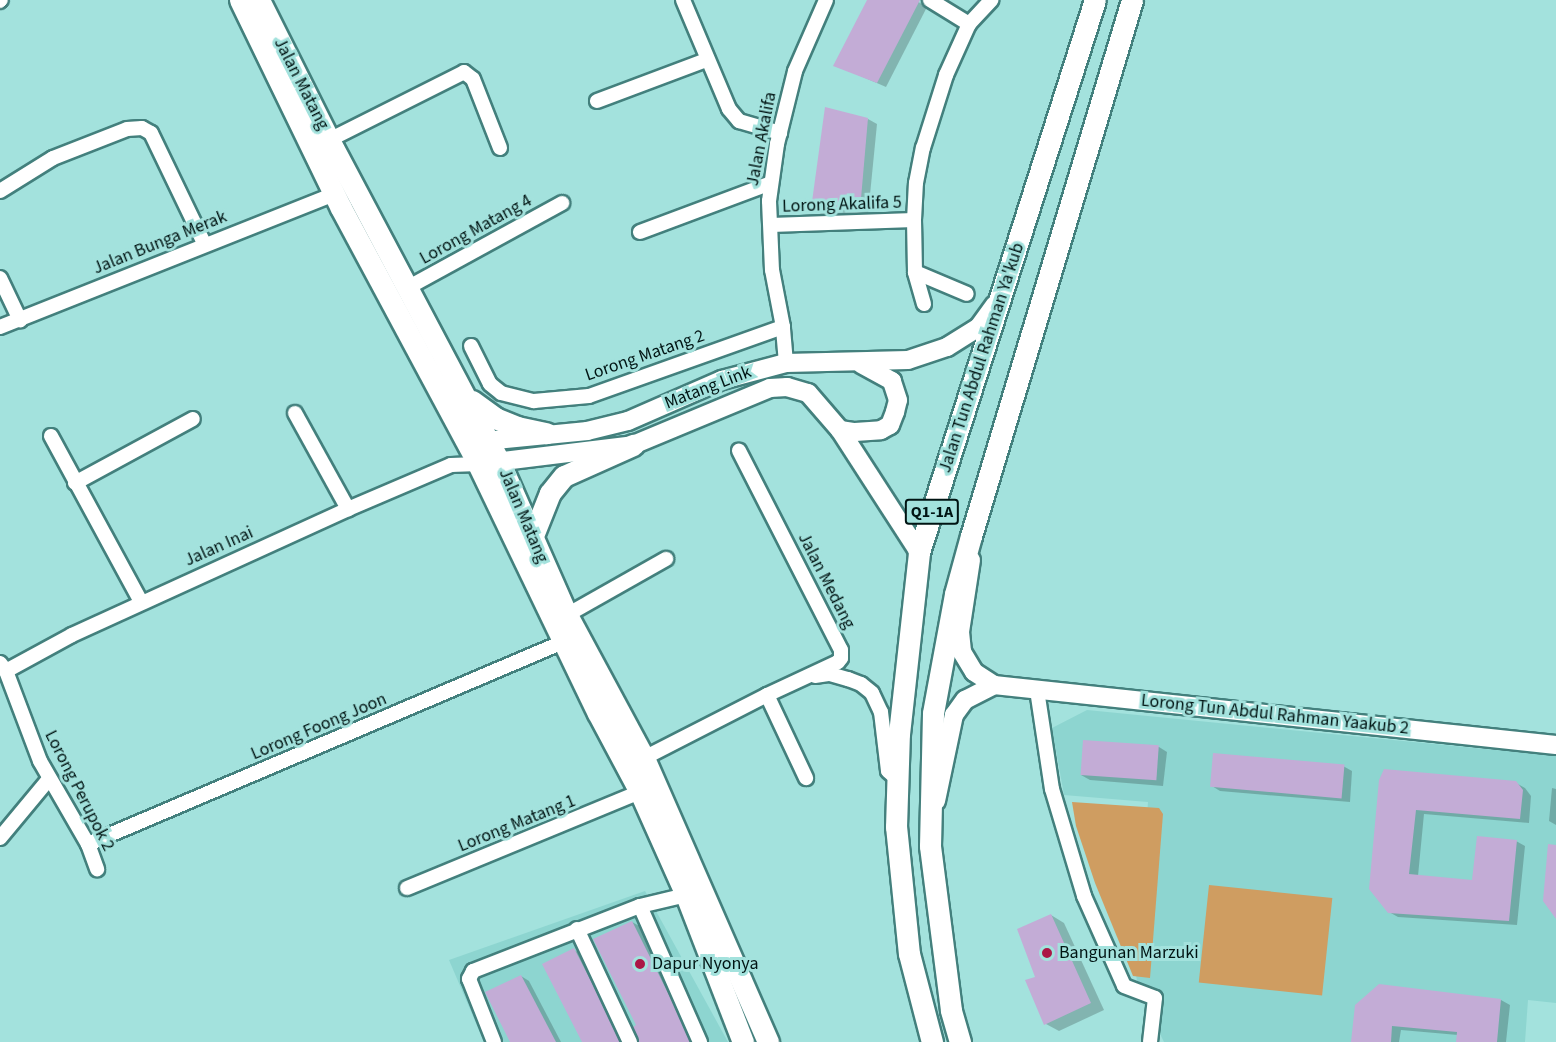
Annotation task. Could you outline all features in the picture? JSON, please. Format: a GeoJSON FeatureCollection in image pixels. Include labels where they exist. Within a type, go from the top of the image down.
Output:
{"type":"FeatureCollection","features":[{"type":"Feature","properties":{"kind":"main road","name":"Jalan Matang"},"geometry":{"type":"LineString","coordinates":[[240,0],[334,194],[532,538],[567,615],[644,758],[768,1042]]}},
{"type":"Feature","properties":{"kind":"main road","name":"Jalan Matang"},"geometry":{"type":"LineString","coordinates":[[259,0],[329,140],[461,386],[478,442]]}},
{"type":"Feature","properties":{"kind":"main road","name":"Jalan Tun Abdul Rahman Ya'kub"},"geometry":{"type":"LineString","coordinates":[[932,1042],[909,954],[896,828],[896,778],[919,552],[1095,0]]}},
{"type":"Feature","properties":{"kind":"main road"},"geometry":{"type":"LineString","coordinates":[[960,1042],[951,1010],[938,916],[930,815],[933,713],[955,594],[971,536],[1132,0]]}},
{"type":"Feature","properties":{"kind":"main road"},"geometry":{"type":"LineString","coordinates":[[461,386],[477,406],[495,418],[517,427],[546,434]]}},
{"type":"Feature","properties":{"kind":"main road"},"geometry":{"type":"LineString","coordinates":[[532,538],[550,493],[564,476],[633,445]]}},
{"type":"Feature","properties":{"kind":"main road","name":"Jalan Matang"},"geometry":{"type":"LineString","coordinates":[[489,463],[563,642],[640,792],[686,895],[743,1042]]}},
{"type":"Feature","properties":{"kind":"street"},"geometry":{"type":"LineString","coordinates":[[683,0],[706,60],[729,109],[739,121],[780,133]]}},
{"type":"Feature","properties":{"kind":"street","name":"Jalan Akalifa"},"geometry":{"type":"LineString","coordinates":[[786,363],[783,327],[772,270],[771,183],[795,71],[826,0]]}},
{"type":"Feature","properties":{"kind":"street"},"geometry":{"type":"LineString","coordinates":[[930,0],[969,24]]}},
{"type":"Feature","properties":{"kind":"street"},"geometry":{"type":"LineString","coordinates":[[924,304],[915,272],[914,220],[916,183],[922,148],[946,75],[969,24],[990,0]]}},
{"type":"Feature","properties":{"kind":"street"},"geometry":{"type":"LineString","coordinates":[[597,101],[706,60]]}},
{"type":"Feature","properties":{"kind":"street"},"geometry":{"type":"LineString","coordinates":[[329,140],[464,72],[473,79],[500,148]]}},
{"type":"Feature","properties":{"kind":"street"},"geometry":{"type":"LineString","coordinates":[[0,191],[53,158],[127,129],[141,129],[151,133],[205,245]]}},
{"type":"Feature","properties":{"kind":"street"},"geometry":{"type":"LineString","coordinates":[[640,232],[771,183]]}},
{"type":"Feature","properties":{"kind":"street","name":"Jalan Bunga Merak"},"geometry":{"type":"LineString","coordinates":[[0,327],[334,194]]}},
{"type":"Feature","properties":{"kind":"street","name":"Lorong Matang 4"},"geometry":{"type":"LineString","coordinates":[[407,288],[562,203]]}},
{"type":"Feature","properties":{"kind":"street","name":"Lorong Akalifa 5"},"geometry":{"type":"LineString","coordinates":[[771,225],[914,220]]}},
{"type":"Feature","properties":{"kind":"street"},"geometry":{"type":"LineString","coordinates":[[915,272],[967,294]]}},
{"type":"Feature","properties":{"kind":"street"},"geometry":{"type":"LineString","coordinates":[[0,278],[20,320]]}},
{"type":"Feature","properties":{"kind":"street","name":"Matang Link"},"geometry":{"type":"LineString","coordinates":[[478,442],[587,431],[628,421],[722,380],[786,363],[908,360],[946,347],[978,328],[1001,297]]}},
{"type":"Feature","properties":{"kind":"street","name":"Lorong Matang 2"},"geometry":{"type":"LineString","coordinates":[[471,346],[490,384],[501,393],[534,401],[589,396],[783,327]]}},
{"type":"Feature","properties":{"kind":"street"},"geometry":{"type":"LineString","coordinates":[[840,430],[855,432],[881,430],[890,424],[895,412],[898,400],[892,381],[859,363]]}},
{"type":"Feature","properties":{"kind":"street","name":"Matang Link"},"geometry":{"type":"LineString","coordinates":[[489,463],[633,445],[770,388],[787,387],[808,393],[840,430],[919,552]]}},
{"type":"Feature","properties":{"kind":"street"},"geometry":{"type":"LineString","coordinates":[[295,413],[348,509]]}},
{"type":"Feature","properties":{"kind":"street"},"geometry":{"type":"LineString","coordinates":[[75,483],[193,419]]}},
{"type":"Feature","properties":{"kind":"street"},"geometry":{"type":"LineString","coordinates":[[51,436],[141,602]]}},
{"type":"Feature","properties":{"kind":"street"},"geometry":{"type":"LineString","coordinates":[[452,465],[478,442]]}},
{"type":"Feature","properties":{"kind":"street","name":"Jalan Medang"},"geometry":{"type":"LineString","coordinates":[[644,758],[767,695],[838,662],[841,650],[740,451]]}},
{"type":"Feature","properties":{"kind":"street"},"geometry":{"type":"LineString","coordinates":[[452,465],[489,463]]}},
{"type":"Feature","properties":{"kind":"street","name":"Jalan Inai"},"geometry":{"type":"LineString","coordinates":[[3,667],[141,602],[452,465]]}},
{"type":"Feature","properties":{"kind":"street"},"geometry":{"type":"LineString","coordinates":[[930,815],[939,791],[954,715],[965,700],[994,686],[974,672],[962,652],[960,632],[972,568],[971,536]]}},
{"type":"Feature","properties":{"kind":"street"},"geometry":{"type":"LineString","coordinates":[[567,615],[666,559]]}},
{"type":"Feature","properties":{"kind":"street","name":"Lorong Foong Joon"},"geometry":{"type":"LineString","coordinates":[[88,844],[563,642]]}},
{"type":"Feature","properties":{"kind":"street","name":"Lorong Perupok 2"},"geometry":{"type":"LineString","coordinates":[[3,667],[40,761],[88,844],[97,869]]}},
{"type":"Feature","properties":{"kind":"street"},"geometry":{"type":"LineString","coordinates":[[804,677],[830,674],[861,684],[872,693],[881,712],[888,771],[896,778]]}},
{"type":"Feature","properties":{"kind":"street","name":"Lorong Tun Abdul Rahman Yaakub 2"},"geometry":{"type":"LineString","coordinates":[[994,686],[1556,746]]}},
{"type":"Feature","properties":{"kind":"street"},"geometry":{"type":"LineString","coordinates":[[1037,690],[1053,789],[1084,896],[1124,986],[1155,999],[1150,1042]]}},
{"type":"Feature","properties":{"kind":"street"},"geometry":{"type":"LineString","coordinates":[[767,695],[806,778]]}},
{"type":"Feature","properties":{"kind":"street"},"geometry":{"type":"LineString","coordinates":[[0,838],[49,778]]}},
{"type":"Feature","properties":{"kind":"street","name":"Lorong Matang 1"},"geometry":{"type":"LineString","coordinates":[[407,888],[640,792]]}},
{"type":"Feature","properties":{"kind":"street"},"geometry":{"type":"LineString","coordinates":[[494,1042],[469,979],[473,971],[640,906],[686,895]]}},
{"type":"Feature","properties":{"kind":"street"},"geometry":{"type":"LineString","coordinates":[[640,906],[700,1042]]}},
{"type":"Feature","properties":{"kind":"street"},"geometry":{"type":"LineString","coordinates":[[577,929],[630,1042]]}},
{"type":"Feature","properties":{"kind":"shaded area"},"geometry":{"type":"Polygon","coordinates":[[[1087,710],[1556,756],[1556,1003],[1528,1000],[1525,1042],[1164,1042],[1139,991],[1135,970],[1148,802],[1064,795],[1052,728],[1087,710]]]}},
{"type":"Feature","properties":{"kind":"shaded area"},"geometry":{"type":"Polygon","coordinates":[[[1072,802],[1159,808],[1163,814],[1150,978],[1133,976],[1095,883],[1076,826],[1072,802]]]}},
{"type":"Feature","properties":{"kind":"shaded area"},"geometry":{"type":"Polygon","coordinates":[[[1209,885],[1332,898],[1322,995],[1199,982],[1209,885]]]}},
{"type":"Feature","properties":{"kind":"shaded area"},"geometry":{"type":"Polygon","coordinates":[[[645,891],[728,1042],[484,1042],[449,960],[645,891]]]}},
{"type":"Feature","properties":{"kind":"building"},"geometry":{"type":"Polygon","coordinates":[[[867,0],[920,0],[877,83],[833,66],[867,0]]]}},
{"type":"Feature","properties":{"kind":"building"},"geometry":{"type":"Polygon","coordinates":[[[825,107],[868,118],[860,210],[811,209],[825,107]]]}},
{"type":"Feature","properties":{"kind":"building"},"geometry":{"type":"Polygon","coordinates":[[[1083,740],[1159,745],[1156,780],[1081,775],[1083,740]]]}},
{"type":"Feature","properties":{"kind":"building"},"geometry":{"type":"Polygon","coordinates":[[[1213,753],[1344,765],[1342,798],[1210,787],[1213,753]]]}},
{"type":"Feature","properties":{"kind":"building"},"geometry":{"type":"Polygon","coordinates":[[[1384,769],[1516,781],[1523,790],[1520,819],[1416,810],[1409,874],[1472,880],[1477,836],[1517,840],[1509,921],[1388,913],[1369,889],[1379,780],[1384,769]]]}},
{"type":"Feature","properties":{"kind":"building"},"geometry":{"type":"Polygon","coordinates":[[[1548,844],[1556,845],[1556,919],[1543,901],[1548,844]]]}},
{"type":"Feature","properties":{"kind":"building","name":"Bangunan Marzuki"},"geometry":{"type":"Polygon","coordinates":[[[1051,914],[1091,1003],[1044,1025],[1025,980],[1035,977],[1017,929],[1051,914]]]}},
{"type":"Feature","properties":{"kind":"building"},"geometry":{"type":"Polygon","coordinates":[[[632,921],[690,1042],[639,1042],[633,1027],[636,1025],[593,939],[632,921]]]}},
{"type":"Feature","properties":{"kind":"building"},"geometry":{"type":"Polygon","coordinates":[[[574,948],[620,1042],[582,1042],[542,964],[574,948]]]}},
{"type":"Feature","properties":{"kind":"building"},"geometry":{"type":"Polygon","coordinates":[[[521,975],[556,1042],[510,1042],[485,992],[521,975]]]}},
{"type":"Feature","properties":{"kind":"building"},"geometry":{"type":"Polygon","coordinates":[[[1379,984],[1501,999],[1497,1042],[1456,1042],[1457,1032],[1392,1026],[1391,1042],[1351,1042],[1355,1005],[1379,984]]]}},
{"type":"Feature","properties":{"kind":"place","name":"Bangunan Marzuki"},"geometry":{"type":"Point","coordinates":[1047,953]}},
{"type":"Feature","properties":{"kind":"place","name":"Dapur Nyonya"},"geometry":{"type":"Point","coordinates":[640,964]}}]}
